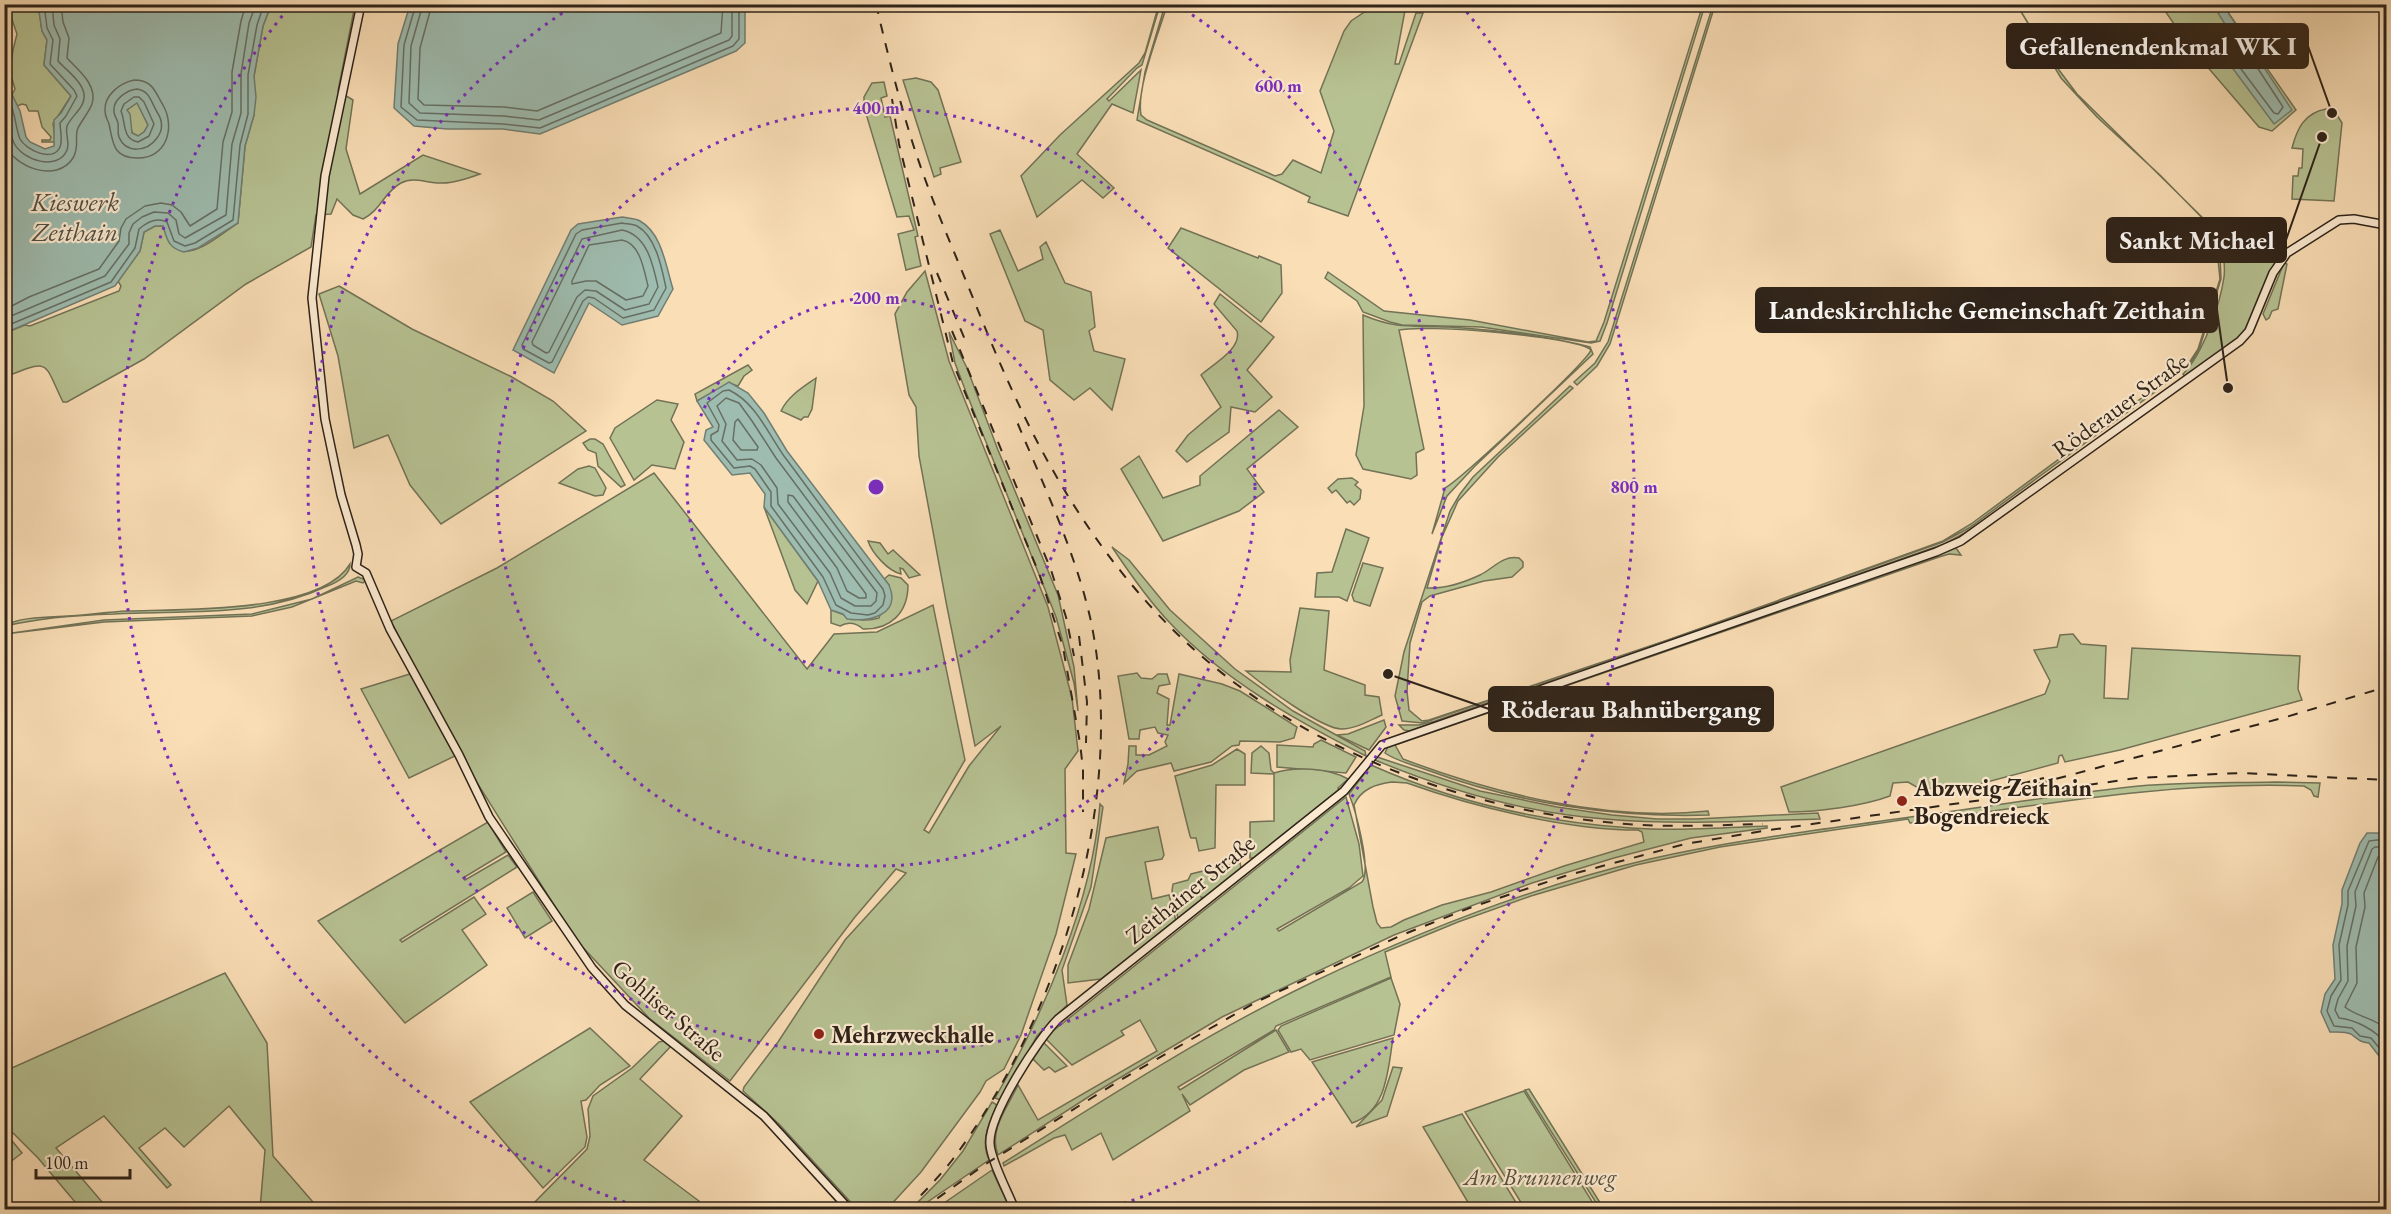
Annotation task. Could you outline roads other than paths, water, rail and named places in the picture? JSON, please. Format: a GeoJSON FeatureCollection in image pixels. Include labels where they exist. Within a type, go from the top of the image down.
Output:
{"type":"FeatureCollection","features":[{"type":"Feature","properties":{"kind":"street","name":"Gohliser Straße"},"geometry":{"type":"LineString","coordinates":[[361,4],[325,176],[312,298],[325,419],[339,485],[358,554],[356,567],[366,573],[390,629],[459,754],[489,817],[585,958],[625,1005],[764,1116],[850,1209]]}},
{"type":"Feature","properties":{"kind":"street","name":"Röderauer Straße"},"geometry":{"type":"LineString","coordinates":[[1475,712],[1961,542],[2240,341],[2249,331],[2257,316],[2273,273],[2295,247],[2339,220],[2354,219],[2386,225]]}},
{"type":"Feature","properties":{"kind":"street","name":"Zeithainer Straße"},"geometry":{"type":"LineString","coordinates":[[1015,1209],[993,1156],[990,1137],[1002,1105],[1037,1043],[1058,1019],[1344,791],[1382,745],[1475,712]]}},
{"type":"Feature","properties":{"kind":"water","name":"Kieswerk Zeithain"},"geometry":{"type":"Polygon","coordinates":[[[38,5],[271,5],[263,26],[254,76],[256,97],[254,115],[245,146],[238,223],[198,248],[184,252],[171,245],[163,226],[155,226],[144,232],[140,251],[115,286],[5,333],[5,80],[20,111],[26,137],[30,142],[45,149],[54,146],[54,120],[71,96],[44,65],[47,40],[42,31],[38,5]],[[137,103],[127,110],[130,114],[132,133],[138,136],[148,125],[137,103]]]}},
{"type":"Feature","properties":{"kind":"water"},"geometry":{"type":"Polygon","coordinates":[[[410,5],[745,5],[745,43],[736,51],[540,134],[503,129],[447,129],[414,126],[394,108],[398,44],[410,5]]]}},
{"type":"Feature","properties":{"kind":"water"},"geometry":{"type":"Polygon","coordinates":[[[2225,8],[2292,110],[2274,124],[2228,62],[2229,50],[2222,35],[2228,29],[2218,13],[2225,8]]]}},
{"type":"Feature","properties":{"kind":"water"},"geometry":{"type":"Polygon","coordinates":[[[622,217],[638,220],[647,226],[662,251],[673,289],[658,316],[622,325],[589,303],[554,373],[513,350],[571,230],[578,224],[622,217]]]}},
{"type":"Feature","properties":{"kind":"water"},"geometry":{"type":"Polygon","coordinates":[[[729,382],[748,393],[764,413],[787,451],[889,585],[892,595],[891,604],[881,615],[855,620],[847,619],[843,614],[831,610],[818,581],[764,507],[765,494],[750,473],[732,475],[704,440],[706,430],[713,427],[697,401],[729,382]]]}},
{"type":"Feature","properties":{"kind":"water"},"geometry":{"type":"Polygon","coordinates":[[[2367,833],[2386,833],[2386,1065],[2369,1043],[2349,1033],[2330,1032],[2321,1012],[2325,994],[2335,979],[2333,945],[2342,904],[2342,890],[2360,843],[2367,833]]]}},
{"type":"Feature","properties":{"kind":"railway"},"geometry":{"type":"LineString","coordinates":[[876,4],[902,107],[926,181],[993,346],[1025,417],[1062,486],[1119,570],[1188,644],[1235,683],[1287,718],[1342,748],[1399,773],[1459,793],[1520,809],[1581,819],[1657,826],[1763,824]]}},
{"type":"Feature","properties":{"kind":"railway"},"geometry":{"type":"LineString","coordinates":[[892,99],[899,144],[953,363],[1040,576],[1063,647],[1080,743],[1083,769],[1083,812]]}},
{"type":"Feature","properties":{"kind":"railway"},"geometry":{"type":"LineString","coordinates":[[937,273],[966,342]]}},
{"type":"Feature","properties":{"kind":"railway"},"geometry":{"type":"LineString","coordinates":[[952,331],[1051,570],[1066,617],[1074,656]]}},
{"type":"Feature","properties":{"kind":"railway"},"geometry":{"type":"LineString","coordinates":[[907,1210],[953,1159],[991,1102],[1025,1039],[1054,972],[1076,901],[1092,829],[1100,757],[1100,686],[1090,617],[1066,541],[1015,417]]}},
{"type":"Feature","properties":{"kind":"railway"},"geometry":{"type":"LineString","coordinates":[[1079,636],[1087,702],[1086,743]]}},
{"type":"Feature","properties":{"kind":"railway"},"geometry":{"type":"LineString","coordinates":[[2037,784],[2286,717],[2386,687]]}},
{"type":"Feature","properties":{"kind":"railway"},"geometry":{"type":"LineString","coordinates":[[921,1210],[984,1165],[1119,1081],[1256,1002],[1402,935],[1472,907],[1565,876],[1685,844],[2137,778],[2240,773],[2386,780]]}},
{"type":"Feature","properties":{"kind":"railway"},"geometry":{"type":"LineString","coordinates":[[2001,789],[2044,778]]}},
{"type":"Feature","properties":{"kind":"place","name":"Gefallenendenkmal WK I"},"geometry":{"type":"Point","coordinates":[2332,113]}},
{"type":"Feature","properties":{"kind":"place","name":"Sankt Michael"},"geometry":{"type":"Point","coordinates":[2322,137]}},
{"type":"Feature","properties":{"kind":"place","name":"Landeskirchliche Gemeinschaft Zeithain"},"geometry":{"type":"Point","coordinates":[2228,388]}},
{"type":"Feature","properties":{"kind":"place","name":"Röderau Bahnübergang"},"geometry":{"type":"Point","coordinates":[1388,674]}},
{"type":"Feature","properties":{"kind":"place","name":"Abzweig Zeithain Bogendreieck"},"geometry":{"type":"Point","coordinates":[1902,801]}},
{"type":"Feature","properties":{"kind":"place","name":"Mehrzweckhalle"},"geometry":{"type":"Point","coordinates":[819,1034]}},
{"type":"Feature","properties":{"kind":"park label","name":"Am Brunnenweg"},"geometry":{"type":"Point","coordinates":[1540,1176]}}]}
